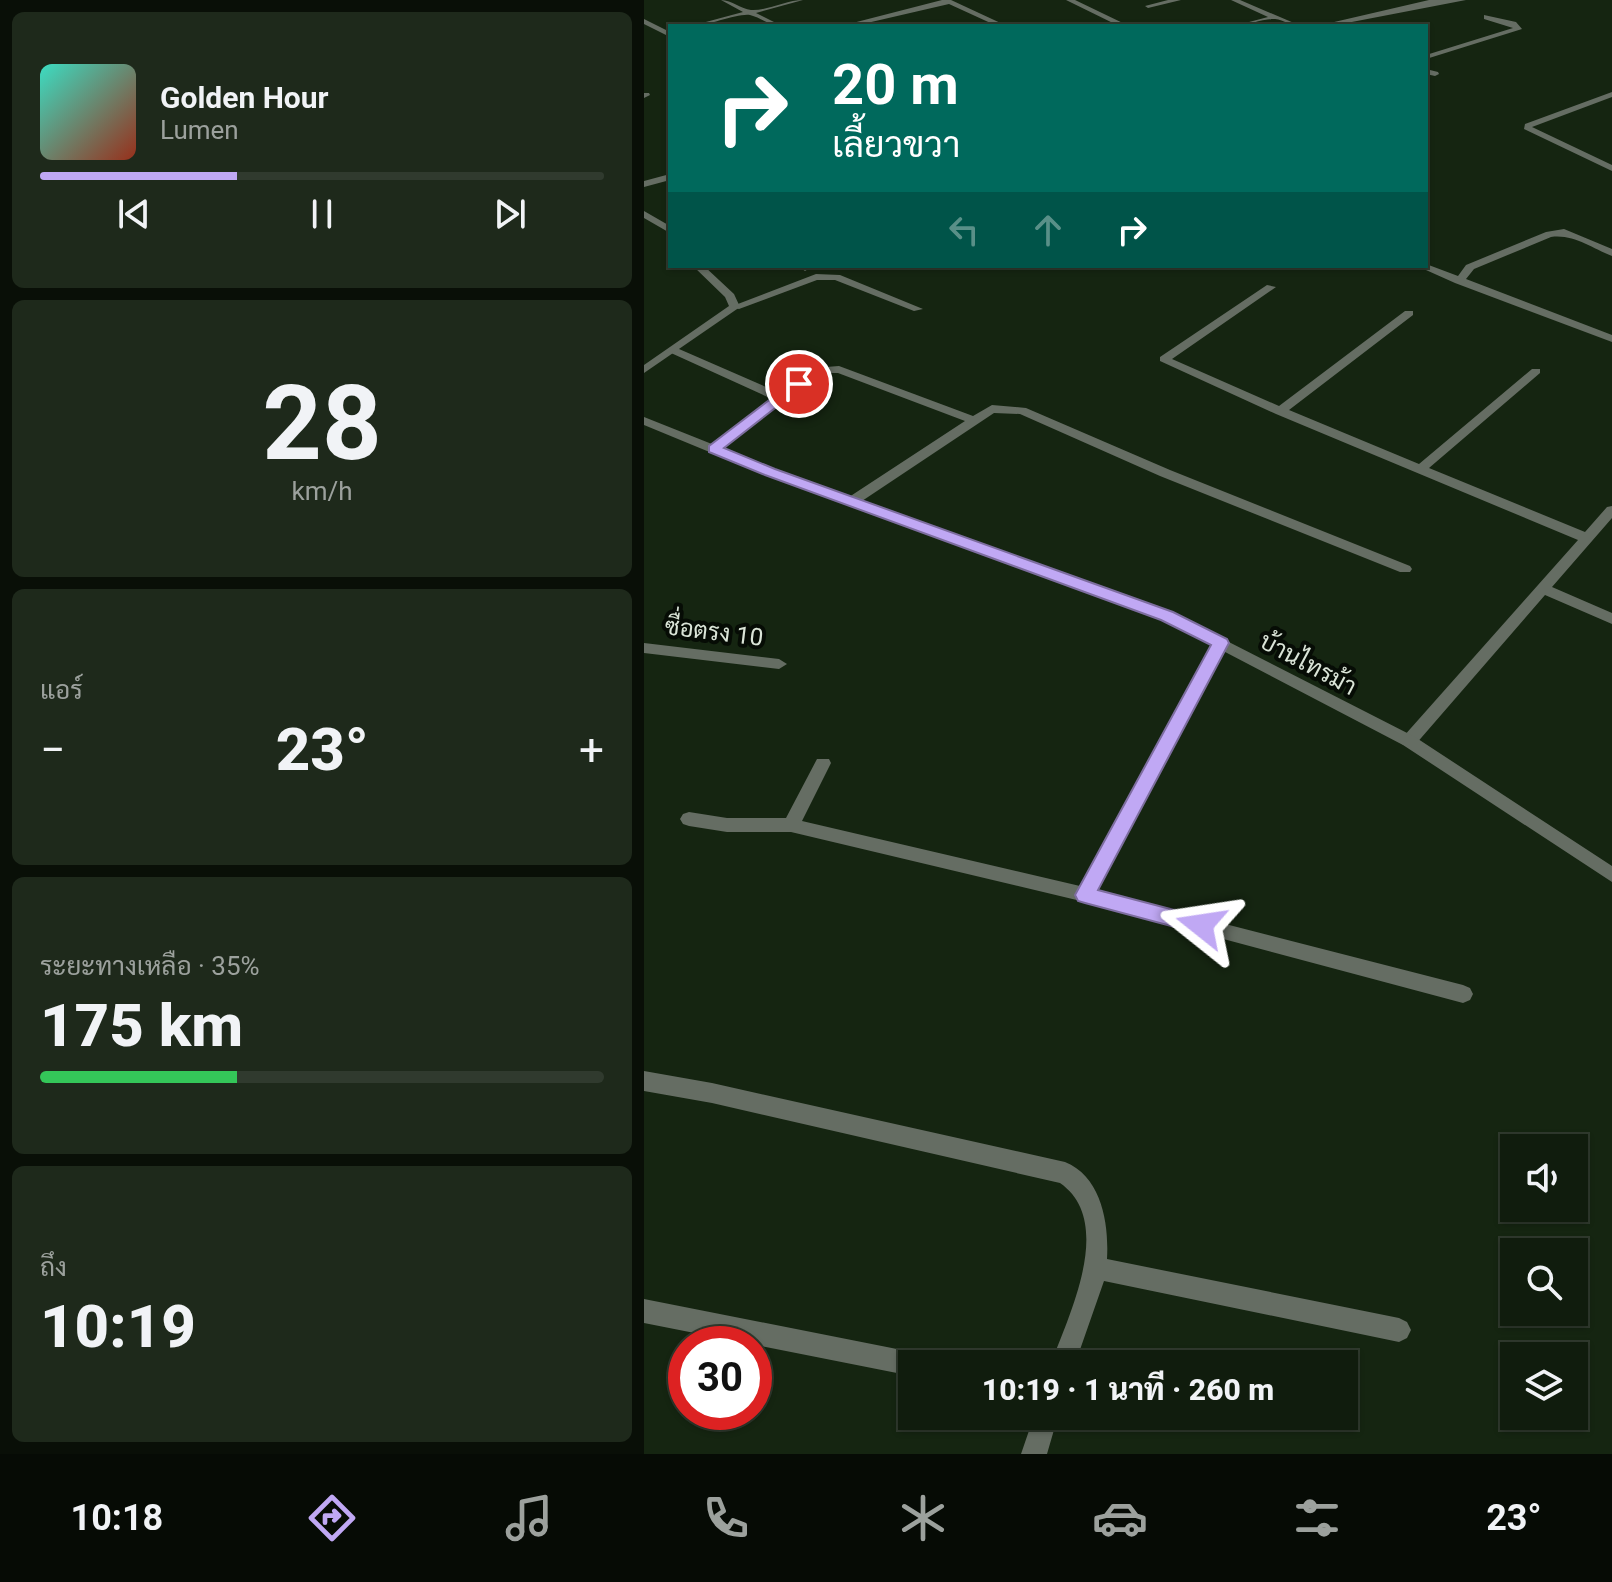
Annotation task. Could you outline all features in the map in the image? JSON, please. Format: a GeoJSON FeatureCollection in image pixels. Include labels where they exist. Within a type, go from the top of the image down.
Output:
{"type":"FeatureCollection","features":[{"type":"Feature","properties":{"kind":"street"},"geometry":{"type":"LineString","coordinates":[[724,0],[774,24]]}},
{"type":"Feature","properties":{"kind":"street"},"geometry":{"type":"LineString","coordinates":[[703,24],[800,0]]}},
{"type":"Feature","properties":{"kind":"street"},"geometry":{"type":"LineString","coordinates":[[1069,0],[1121,24]]}},
{"type":"Feature","properties":{"kind":"street"},"geometry":{"type":"LineString","coordinates":[[1148,6],[1178,0]]}},
{"type":"Feature","properties":{"kind":"street"},"geometry":{"type":"LineString","coordinates":[[1234,0],[1292,24]]}},
{"type":"Feature","properties":{"kind":"street"},"geometry":{"type":"LineString","coordinates":[[1330,24],[1434,1],[1463,0]]}},
{"type":"Feature","properties":{"kind":"street"},"geometry":{"type":"LineString","coordinates":[[853,24],[947,1],[996,24]]}},
{"type":"Feature","properties":{"kind":"street"},"geometry":{"type":"LineString","coordinates":[[1384,4],[1394,9]]}},
{"type":"Feature","properties":{"kind":"street"},"geometry":{"type":"LineString","coordinates":[[1246,24],[1276,17]]}},
{"type":"Feature","properties":{"kind":"street"},"geometry":{"type":"LineString","coordinates":[[1428,56],[1518,29],[1513,24],[1487,17]]}},
{"type":"Feature","properties":{"kind":"street"},"geometry":{"type":"LineString","coordinates":[[644,21],[668,33]]}},
{"type":"Feature","properties":{"kind":"street"},"geometry":{"type":"LineString","coordinates":[[1612,94],[1528,126],[1528,129],[1612,168]]}},
{"type":"Feature","properties":{"kind":"street"},"geometry":{"type":"LineString","coordinates":[[1590,102],[1612,110]]}},
{"type":"Feature","properties":{"kind":"street"},"geometry":{"type":"LineString","coordinates":[[644,184],[668,178]]}},
{"type":"Feature","properties":{"kind":"street"},"geometry":{"type":"LineString","coordinates":[[644,214],[668,229]]}},
{"type":"Feature","properties":{"kind":"street"},"geometry":{"type":"LineString","coordinates":[[1459,281],[1470,267],[1549,234],[1564,232],[1612,253]]}},
{"type":"Feature","properties":{"kind":"street"},"geometry":{"type":"LineString","coordinates":[[700,268],[730,296],[735,307]]}},
{"type":"Feature","properties":{"kind":"street"},"geometry":{"type":"LineString","coordinates":[[1427,268],[1612,339]]}},
{"type":"Feature","properties":{"kind":"street"},"geometry":{"type":"LineString","coordinates":[[644,370],[735,307],[816,277],[836,277],[918,309]]}},
{"type":"Feature","properties":{"kind":"street"},"geometry":{"type":"LineString","coordinates":[[1271,287],[1164,359],[1280,411],[1586,538]]}},
{"type":"Feature","properties":{"kind":"street"},"geometry":{"type":"LineString","coordinates":[[1280,411],[1409,313]]}},
{"type":"Feature","properties":{"kind":"street"},"geometry":{"type":"LineString","coordinates":[[675,351],[781,398]]}},
{"type":"Feature","properties":{"kind":"street"},"geometry":{"type":"LineString","coordinates":[[714,449],[817,370],[839,369],[975,421]]}},
{"type":"Feature","properties":{"kind":"street"},"geometry":{"type":"LineString","coordinates":[[1421,469],[1536,371]]}},
{"type":"Feature","properties":{"kind":"street"},"geometry":{"type":"LineString","coordinates":[[851,502],[992,409],[1022,411],[1165,473],[1405,569]]}},
{"type":"Feature","properties":{"kind":"street","name":"บ้านไทรม้า"},"geometry":{"type":"LineString","coordinates":[[644,421],[851,502],[1167,616],[1409,741],[1612,875]]}},
{"type":"Feature","properties":{"kind":"street"},"geometry":{"type":"LineString","coordinates":[[1409,741],[1612,510]]}},
{"type":"Feature","properties":{"kind":"street"},"geometry":{"type":"LineString","coordinates":[[1541,588],[1612,619]]}},
{"type":"Feature","properties":{"kind":"street"},"geometry":{"type":"LineString","coordinates":[[1085,895],[1221,643]]}},
{"type":"Feature","properties":{"kind":"street","name":"ซื่อตรง 10"},"geometry":{"type":"LineString","coordinates":[[644,648],[779,664]]}},
{"type":"Feature","properties":{"kind":"street"},"geometry":{"type":"LineString","coordinates":[[791,825],[823,763]]}},
{"type":"Feature","properties":{"kind":"street"},"geometry":{"type":"LineString","coordinates":[[689,819],[727,825],[791,825],[1085,895],[1463,994]]}},
{"type":"Feature","properties":{"kind":"street"},"geometry":{"type":"LineString","coordinates":[[644,1081],[712,1093],[1065,1173],[1079,1180],[1092,1207],[1096,1268],[1068,1350]]}},
{"type":"Feature","properties":{"kind":"street"},"geometry":{"type":"LineString","coordinates":[[1096,1268],[1399,1330]]}},
{"type":"Feature","properties":{"kind":"street"},"geometry":{"type":"LineString","coordinates":[[644,1311],[898,1361]]}},
{"type":"Feature","properties":{"kind":"street"},"geometry":{"type":"LineString","coordinates":[[1034,1454],[1042,1430]]}},
{"type":"Feature","properties":{"kind":"route"},"geometry":{"type":"LineString","coordinates":[[799,384],[714,449],[1167,616],[1221,643],[1085,895],[1201,925]]}}]}
